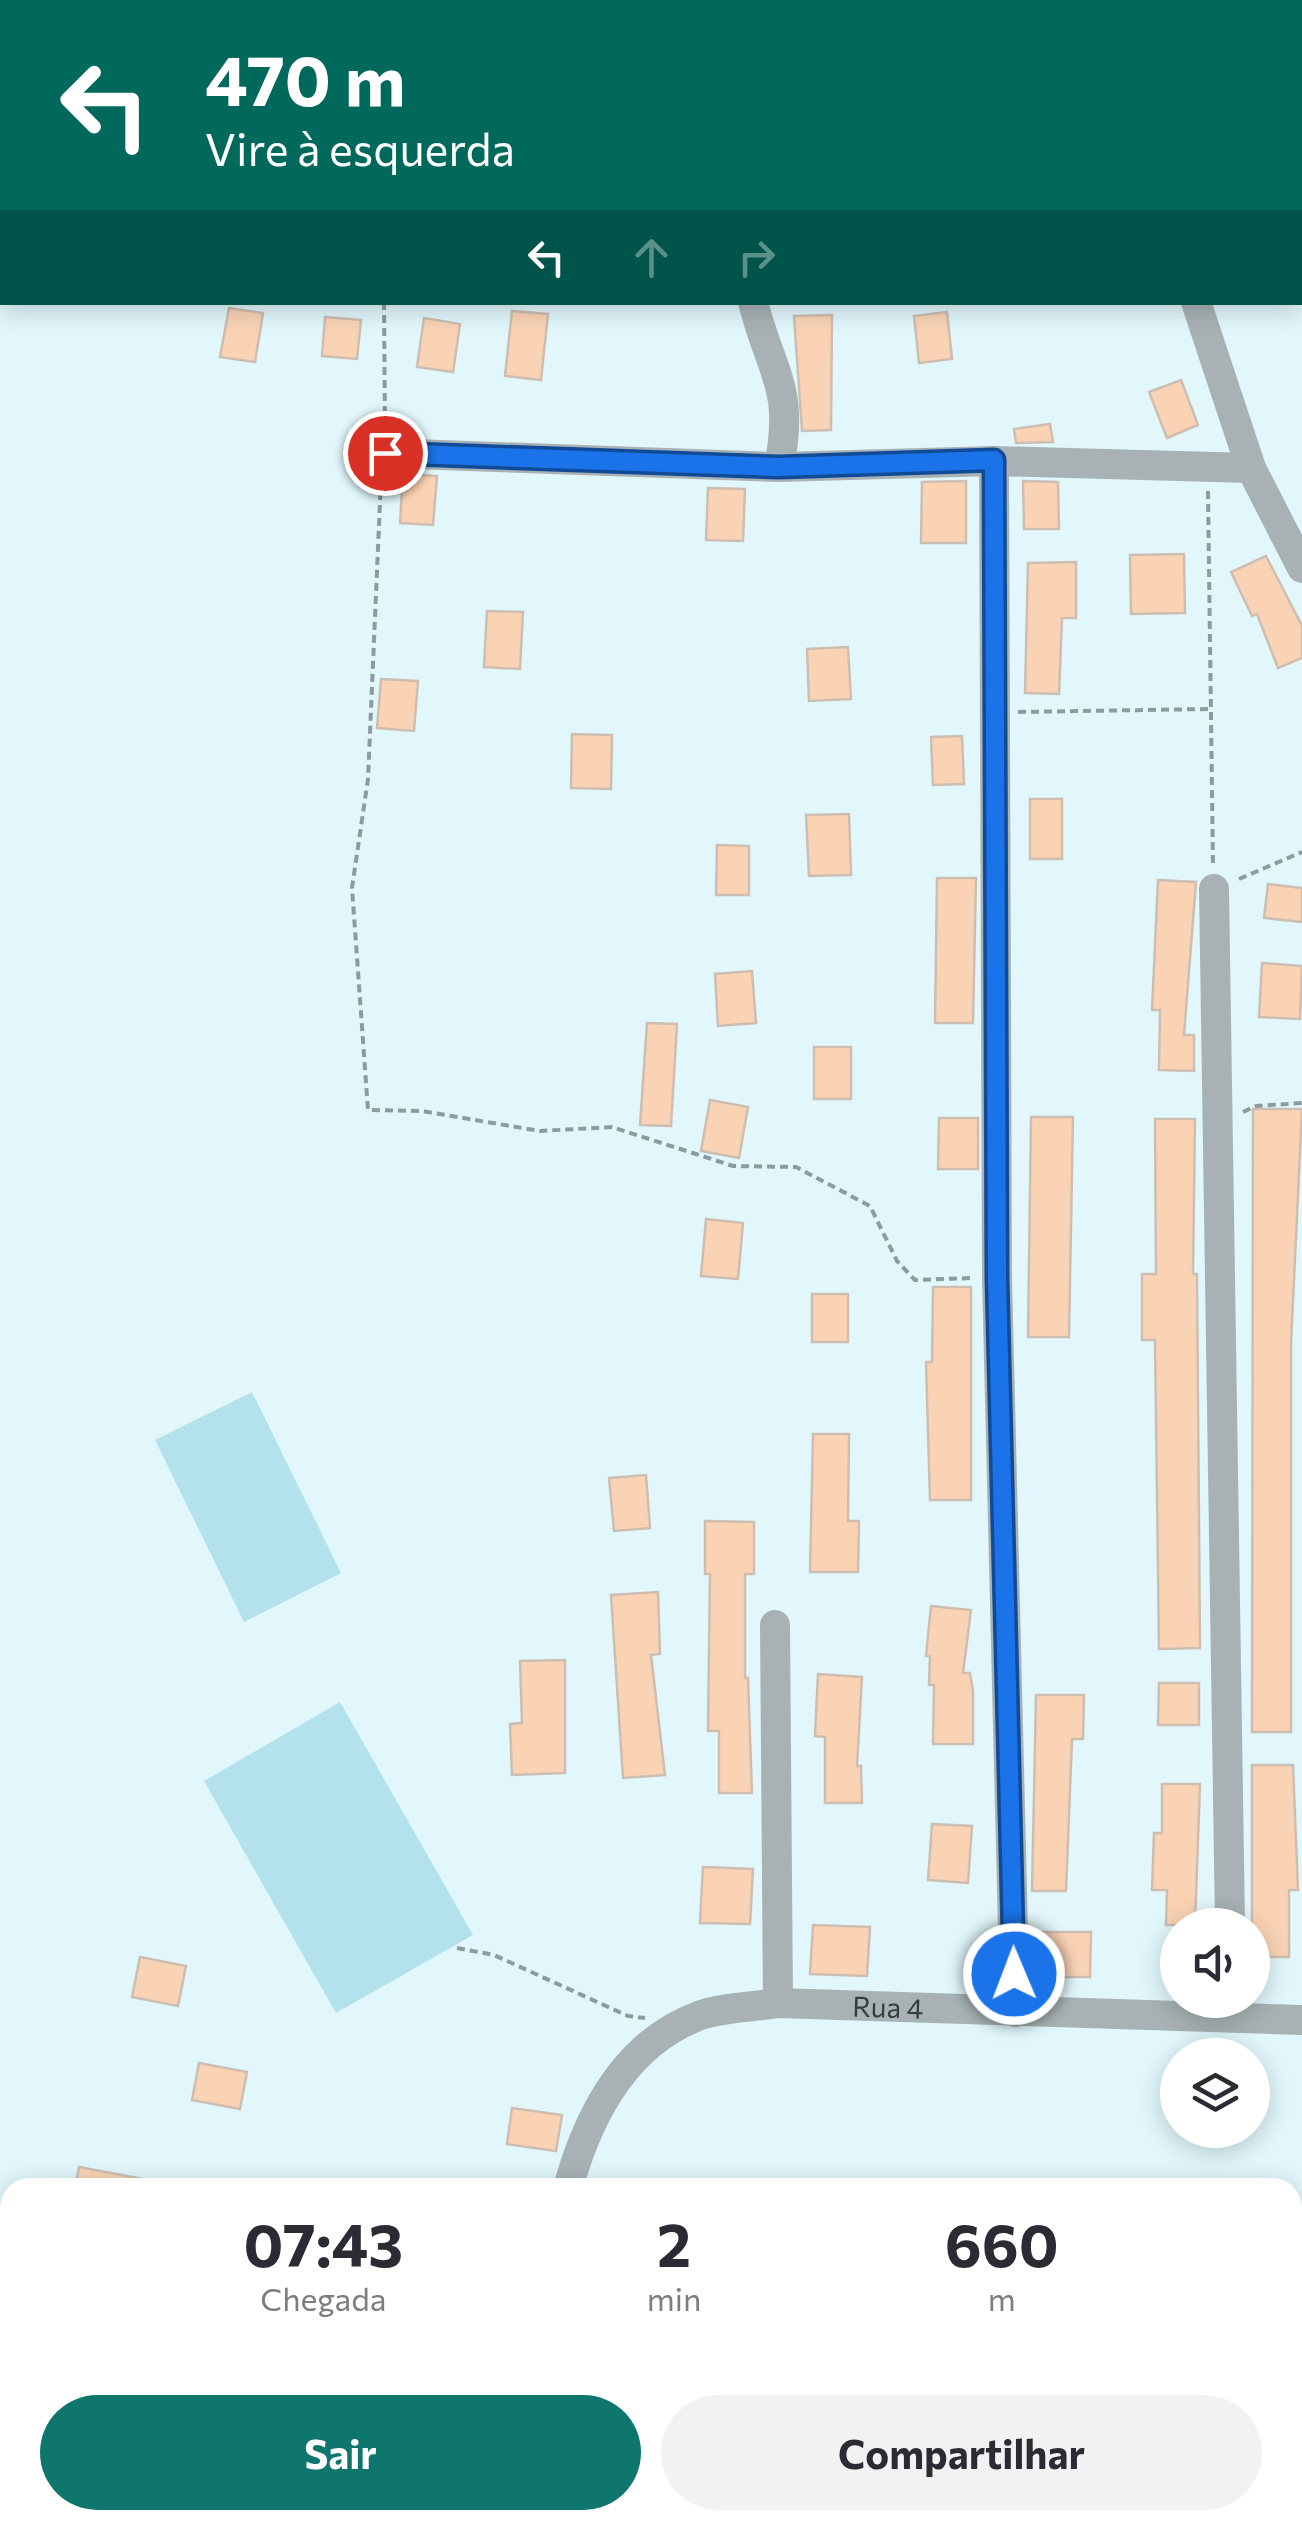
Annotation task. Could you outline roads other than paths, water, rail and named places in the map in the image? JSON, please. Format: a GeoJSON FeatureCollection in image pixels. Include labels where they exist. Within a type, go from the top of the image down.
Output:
{"type":"FeatureCollection","features":[{"type":"Feature","properties":{"kind":"street"},"geometry":{"type":"LineString","coordinates":[[753,305],[780,378],[788,422],[779,467]]}},
{"type":"Feature","properties":{"kind":"street"},"geometry":{"type":"LineString","coordinates":[[1197,305],[1251,468],[1302,568]]}},
{"type":"Feature","properties":{"kind":"street"},"geometry":{"type":"LineString","coordinates":[[385,453],[779,467],[994,460],[1251,468]]}},
{"type":"Feature","properties":{"kind":"street"},"geometry":{"type":"LineString","coordinates":[[994,460],[997,1278],[1015,2012]]}},
{"type":"Feature","properties":{"kind":"street"},"geometry":{"type":"LineString","coordinates":[[1214,889],[1214,1116],[1230,1908]]}},
{"type":"Feature","properties":{"kind":"street"},"geometry":{"type":"LineString","coordinates":[[775,1624],[778,2004]]}},
{"type":"Feature","properties":{"kind":"street","name":"Rua 4"},"geometry":{"type":"LineString","coordinates":[[571,2178],[588,2126],[612,2086],[649,2043],[702,2015],[778,2004],[1015,2012],[1160,2010]]}},
{"type":"Feature","properties":{"kind":"street","name":"Rua 4"},"geometry":{"type":"LineString","coordinates":[[1270,2015],[1302,2020]]}}]}
